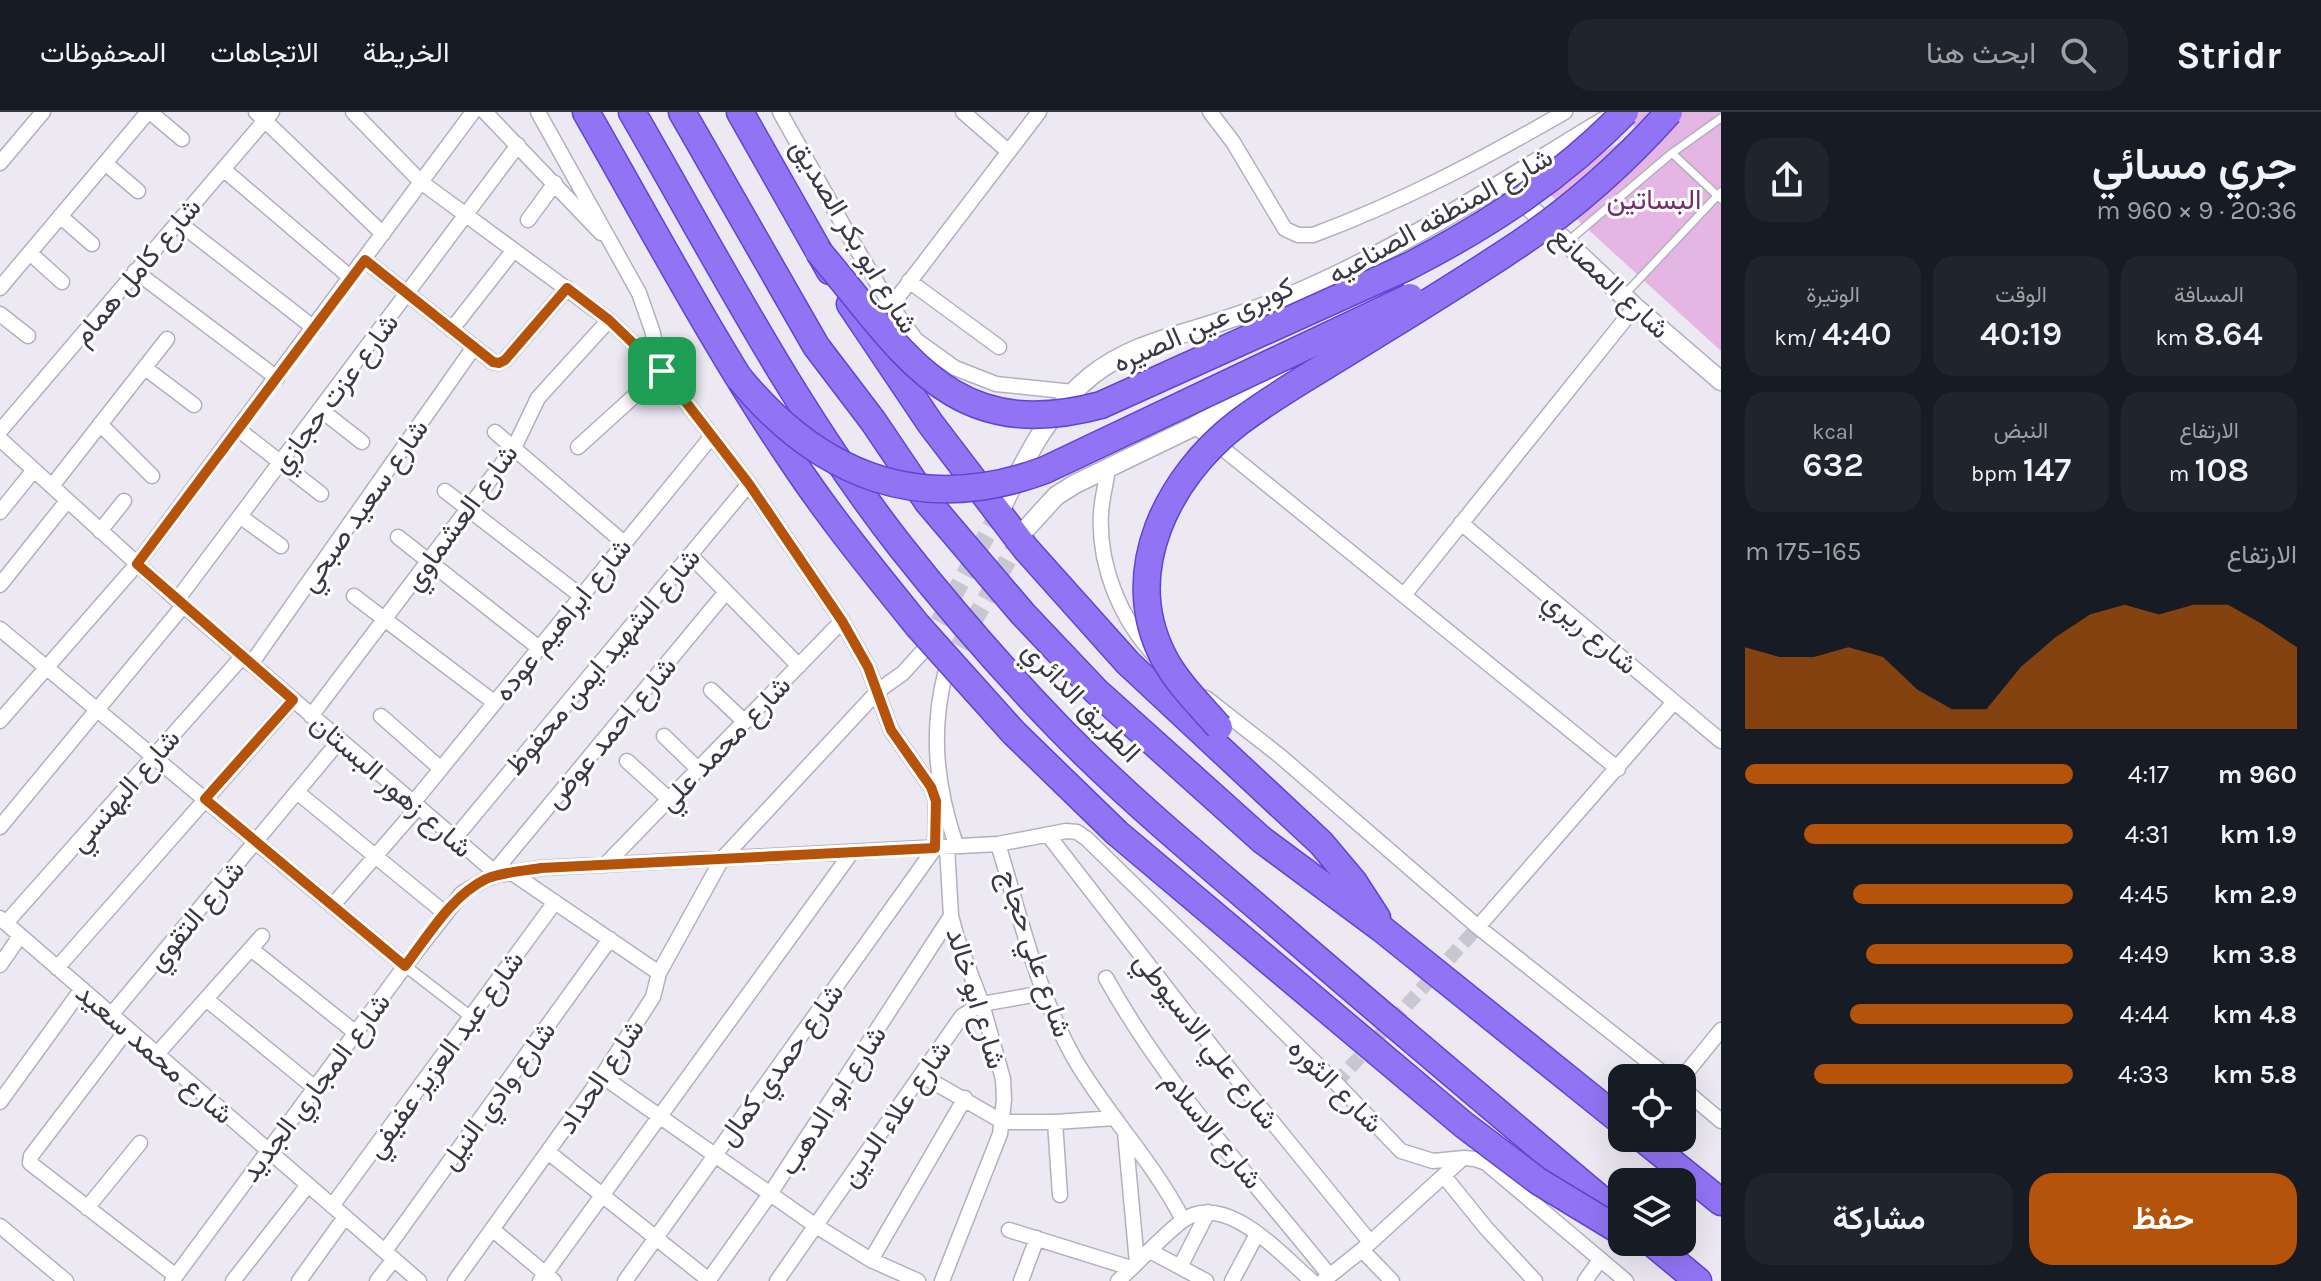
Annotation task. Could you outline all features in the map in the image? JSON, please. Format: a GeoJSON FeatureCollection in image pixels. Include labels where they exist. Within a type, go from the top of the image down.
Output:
{"type":"FeatureCollection","features":[{"type":"Feature","properties":{"kind":"highway"},"geometry":{"type":"LineString","coordinates":[[586,112],[740,379],[793,462],[875,573],[965,680],[1064,784],[1117,833],[1464,1125],[1538,1181],[1608,1224]]}},
{"type":"Feature","properties":{"kind":"highway","name":"الطريق الدائري"},"geometry":{"type":"LineString","coordinates":[[632,112],[783,374],[840,460],[901,546],[1003,666],[1060,729],[1142,807],[1608,1205]]}},
{"type":"Feature","properties":{"kind":"highway","name":"الطريق الدائري"},"geometry":{"type":"LineString","coordinates":[[682,112],[816,346],[873,421],[927,501],[981,567],[1096,691],[1262,840],[1382,929],[1608,1111]]}},
{"type":"Feature","properties":{"kind":"highway"},"geometry":{"type":"LineString","coordinates":[[740,112],[860,320],[930,423],[1026,549],[1128,663],[1303,825]]}},
{"type":"Feature","properties":{"kind":"highway","name":"كوبرى عين الصيره"},"geometry":{"type":"LineString","coordinates":[[818,251],[904,354],[944,390],[973,404],[1005,413],[1037,417],[1069,414],[1101,405],[1451,245],[1536,191],[1593,145],[1625,112]]}},
{"type":"Feature","properties":{"kind":"highway"},"geometry":{"type":"LineString","coordinates":[[1382,929],[1368,901],[1353,881],[1184,687],[1163,657],[1150,622],[1146,586],[1149,550],[1162,515],[1194,467],[1235,425],[1283,391],[1505,254],[1615,169],[1669,112]]}},
{"type":"Feature","properties":{"kind":"highway"},"geometry":{"type":"LineString","coordinates":[[740,379],[764,408],[792,434],[858,472],[895,483],[933,489],[971,489],[1008,483],[1045,470],[1505,254]]}},
{"type":"Feature","properties":{"kind":"highway"},"geometry":{"type":"LineString","coordinates":[[1659,1152],[1721,1202]]}},
{"type":"Feature","properties":{"kind":"highway"},"geometry":{"type":"LineString","coordinates":[[1666,1256],[1698,1281]]}},
{"type":"Feature","properties":{"kind":"street"},"geometry":{"type":"LineString","coordinates":[[0,163],[43,112]]}},
{"type":"Feature","properties":{"kind":"street"},"geometry":{"type":"LineString","coordinates":[[0,288],[149,112],[182,139]]}},
{"type":"Feature","properties":{"kind":"street"},"geometry":{"type":"LineString","coordinates":[[353,112],[421,182],[609,320],[662,371],[749,484],[842,621],[878,691],[891,730],[931,787],[946,847]]}},
{"type":"Feature","properties":{"kind":"street"},"geometry":{"type":"LineString","coordinates":[[0,721],[137,564],[473,112]]}},
{"type":"Feature","properties":{"kind":"street"},"geometry":{"type":"LineString","coordinates":[[538,112],[639,293],[662,371]]}},
{"type":"Feature","properties":{"kind":"street","name":"شارع ابو بكر الصديق"},"geometry":{"type":"LineString","coordinates":[[780,112],[891,306],[916,340],[955,368],[996,384],[1073,392]]}},
{"type":"Feature","properties":{"kind":"street"},"geometry":{"type":"LineString","coordinates":[[963,112],[1009,152]]}},
{"type":"Feature","properties":{"kind":"street"},"geometry":{"type":"LineString","coordinates":[[891,306],[1039,112]]}},
{"type":"Feature","properties":{"kind":"street"},"geometry":{"type":"LineString","coordinates":[[1210,112],[1233,142],[1285,229],[1298,235],[1313,235],[1419,192],[1565,112]]}},
{"type":"Feature","properties":{"kind":"street","name":"شارع المنطقه الصناعيه"},"geometry":{"type":"LineString","coordinates":[[1003,505],[1040,433],[1073,392],[1100,369],[1130,350],[1153,341],[1259,310],[1384,251],[1619,112]]}},
{"type":"Feature","properties":{"kind":"street"},"geometry":{"type":"LineString","coordinates":[[491,114],[619,253]]}},
{"type":"Feature","properties":{"kind":"street"},"geometry":{"type":"LineString","coordinates":[[264,115],[383,234]]}},
{"type":"Feature","properties":{"kind":"street","name":"شارع كامل همام"},"geometry":{"type":"LineString","coordinates":[[0,431],[223,169],[264,115]]}},
{"type":"Feature","properties":{"kind":"street","name":"شارع عزت حجازي"},"geometry":{"type":"LineString","coordinates":[[0,827],[98,710],[180,603],[518,145]]}},
{"type":"Feature","properties":{"kind":"street"},"geometry":{"type":"LineString","coordinates":[[105,163],[138,191]]}},
{"type":"Feature","properties":{"kind":"street"},"geometry":{"type":"LineString","coordinates":[[223,169],[351,278]]}},
{"type":"Feature","properties":{"kind":"street"},"geometry":{"type":"LineString","coordinates":[[528,220],[555,183]]}},
{"type":"Feature","properties":{"kind":"street","name":"شارع المصانع"},"geometry":{"type":"LineString","coordinates":[[1502,183],[1721,381]]}},
{"type":"Feature","properties":{"kind":"street"},"geometry":{"type":"LineString","coordinates":[[60,216],[92,244]]}},
{"type":"Feature","properties":{"kind":"street"},"geometry":{"type":"LineString","coordinates":[[178,222],[314,328]]}},
{"type":"Feature","properties":{"kind":"street"},"geometry":{"type":"LineString","coordinates":[[1025,530],[1056,496],[1560,235]]}},
{"type":"Feature","properties":{"kind":"street"},"geometry":{"type":"LineString","coordinates":[[452,329],[513,251]]}},
{"type":"Feature","properties":{"kind":"street"},"geometry":{"type":"LineString","coordinates":[[30,253],[62,282]]}},
{"type":"Feature","properties":{"kind":"street"},"geometry":{"type":"LineString","coordinates":[[365,260],[493,362],[499,363],[505,360],[567,288]]}},
{"type":"Feature","properties":{"kind":"street"},"geometry":{"type":"LineString","coordinates":[[135,271],[277,378]]}},
{"type":"Feature","properties":{"kind":"street"},"geometry":{"type":"LineString","coordinates":[[909,281],[999,347]]}},
{"type":"Feature","properties":{"kind":"street"},"geometry":{"type":"LineString","coordinates":[[1404,595],[1629,301]]}},
{"type":"Feature","properties":{"kind":"street"},"geometry":{"type":"LineString","coordinates":[[0,314],[28,336]]}},
{"type":"Feature","properties":{"kind":"street","name":"شارع العشماوي"},"geometry":{"type":"LineString","coordinates":[[311,716],[514,448],[538,398],[609,320]]}},
{"type":"Feature","properties":{"kind":"street"},"geometry":{"type":"LineString","coordinates":[[52,486],[167,339]]}},
{"type":"Feature","properties":{"kind":"street","name":"شارع سعيد صبحي"},"geometry":{"type":"LineString","coordinates":[[247,660],[474,347]]}},
{"type":"Feature","properties":{"kind":"street"},"geometry":{"type":"LineString","coordinates":[[145,368],[194,405]]}},
{"type":"Feature","properties":{"kind":"street"},"geometry":{"type":"LineString","coordinates":[[578,447],[662,371]]}},
{"type":"Feature","properties":{"kind":"street"},"geometry":{"type":"LineString","coordinates":[[321,410],[362,442]]}},
{"type":"Feature","properties":{"kind":"street"},"geometry":{"type":"LineString","coordinates":[[100,424],[152,476]]}},
{"type":"Feature","properties":{"kind":"street"},"geometry":{"type":"LineString","coordinates":[[1195,426],[1618,769]]}},
{"type":"Feature","properties":{"kind":"street"},"geometry":{"type":"LineString","coordinates":[[239,430],[321,494]]}},
{"type":"Feature","properties":{"kind":"street"},"geometry":{"type":"LineString","coordinates":[[495,432],[624,543]]}},
{"type":"Feature","properties":{"kind":"street","name":"شارع ابراهيم عوده"},"geometry":{"type":"LineString","coordinates":[[333,905],[712,436]]}},
{"type":"Feature","properties":{"kind":"street","name":"شارع زهور البستان"},"geometry":{"type":"LineString","coordinates":[[0,439],[180,603],[455,838],[502,873],[555,902],[659,973]]}},
{"type":"Feature","properties":{"kind":"street"},"geometry":{"type":"LineString","coordinates":[[1108,469],[1101,514],[1104,560],[1118,603],[1142,642],[1174,675],[1280,756],[1478,927],[1651,1064]]}},
{"type":"Feature","properties":{"kind":"street"},"geometry":{"type":"LineString","coordinates":[[0,512],[34,470]]}},
{"type":"Feature","properties":{"kind":"street","name":"شارع الشهيد ايمن محفوظ"},"geometry":{"type":"LineString","coordinates":[[455,838],[749,484]]}},
{"type":"Feature","properties":{"kind":"street"},"geometry":{"type":"LineString","coordinates":[[445,491],[581,596]]}},
{"type":"Feature","properties":{"kind":"street"},"geometry":{"type":"LineString","coordinates":[[0,585],[67,501]]}},
{"type":"Feature","properties":{"kind":"street"},"geometry":{"type":"LineString","coordinates":[[100,531],[124,501]]}},
{"type":"Feature","properties":{"kind":"street"},"geometry":{"type":"LineString","coordinates":[[241,517],[281,546]]}},
{"type":"Feature","properties":{"kind":"street","name":"شارع ريري"},"geometry":{"type":"LineString","coordinates":[[1461,523],[1721,741]]}},
{"type":"Feature","properties":{"kind":"street"},"geometry":{"type":"LineString","coordinates":[[398,537],[539,648]]}},
{"type":"Feature","properties":{"kind":"street"},"geometry":{"type":"LineString","coordinates":[[690,555],[799,666]]}},
{"type":"Feature","properties":{"kind":"street","name":"شارع احمد عوض"},"geometry":{"type":"LineString","coordinates":[[502,873],[726,592]]}},
{"type":"Feature","properties":{"kind":"street"},"geometry":{"type":"LineString","coordinates":[[354,596],[495,703]]}},
{"type":"Feature","properties":{"kind":"street","name":"شارع محمد علي"},"geometry":{"type":"LineString","coordinates":[[605,865],[842,621]]}},
{"type":"Feature","properties":{"kind":"street"},"geometry":{"type":"LineString","coordinates":[[0,629],[405,966],[471,1017]]}},
{"type":"Feature","properties":{"kind":"street","name":"شارع الحداد"},"geometry":{"type":"LineString","coordinates":[[455,1281],[602,1076],[653,997],[659,973],[722,859],[878,691],[903,673],[923,651]]}},
{"type":"Feature","properties":{"kind":"street","name":"شارع البهنسي"},"geometry":{"type":"LineString","coordinates":[[3,921],[153,756],[247,660]]}},
{"type":"Feature","properties":{"kind":"street"},"geometry":{"type":"LineString","coordinates":[[946,670],[936,729],[936,769],[946,847]]}},
{"type":"Feature","properties":{"kind":"street"},"geometry":{"type":"LineString","coordinates":[[711,690],[745,722]]}},
{"type":"Feature","properties":{"kind":"street"},"geometry":{"type":"LineString","coordinates":[[57,968],[293,700]]}},
{"type":"Feature","properties":{"kind":"street"},"geometry":{"type":"LineString","coordinates":[[1478,927],[1674,702]]}},
{"type":"Feature","properties":{"kind":"street"},"geometry":{"type":"LineString","coordinates":[[381,716],[441,769]]}},
{"type":"Feature","properties":{"kind":"street"},"geometry":{"type":"LineString","coordinates":[[664,736],[699,770]]}},
{"type":"Feature","properties":{"kind":"street","name":"شارع التقوي"},"geometry":{"type":"LineString","coordinates":[[111,1015],[340,740]]}},
{"type":"Feature","properties":{"kind":"street"},"geometry":{"type":"LineString","coordinates":[[627,761],[670,800]]}},
{"type":"Feature","properties":{"kind":"street"},"geometry":{"type":"LineString","coordinates":[[297,792],[446,914]]}},
{"type":"Feature","properties":{"kind":"street","name":"شارع المجاري الجديد"},"geometry":{"type":"LineString","coordinates":[[174,1278],[462,893],[486,879],[502,873],[541,868],[998,844],[1066,831],[1077,832]]}},
{"type":"Feature","properties":{"kind":"street","name":"شارع الثوره"},"geometry":{"type":"LineString","coordinates":[[1077,832],[1336,1083],[1401,1151],[1433,1161],[1475,1159],[1495,1170],[1626,1281]]}},
{"type":"Feature","properties":{"kind":"street","name":"شارع علي الاسيوطي"},"geometry":{"type":"LineString","coordinates":[[1048,835],[1392,1281]]}},
{"type":"Feature","properties":{"kind":"street","name":"شارع علي حجاج"},"geometry":{"type":"LineString","coordinates":[[998,844],[1044,993],[1074,1058],[1161,1178],[1183,1220]]}},
{"type":"Feature","properties":{"kind":"street","name":"شارع ابو خالد"},"geometry":{"type":"LineString","coordinates":[[942,1281],[1003,1122],[1003,1079],[982,1004],[951,916],[946,847]]}},
{"type":"Feature","properties":{"kind":"street","name":"شارع حمدي كمال"},"geometry":{"type":"LineString","coordinates":[[625,1281],[715,1155],[946,847]]}},
{"type":"Feature","properties":{"kind":"street"},"geometry":{"type":"LineString","coordinates":[[492,1229],[547,1279],[603,1196],[852,852]]}},
{"type":"Feature","properties":{"kind":"street","name":"شارع عبد العزيز عفيفي"},"geometry":{"type":"LineString","coordinates":[[332,1206],[555,902]]}},
{"type":"Feature","properties":{"kind":"street","name":"شارع ابو الدهب"},"geometry":{"type":"LineString","coordinates":[[709,1281],[770,1194],[951,916]]}},
{"type":"Feature","properties":{"kind":"street","name":"شارع محمد سعيد"},"geometry":{"type":"LineString","coordinates":[[3,921],[419,1281]]}},
{"type":"Feature","properties":{"kind":"street"},"geometry":{"type":"LineString","coordinates":[[0,965],[20,936]]}},
{"type":"Feature","properties":{"kind":"street"},"geometry":{"type":"LineString","coordinates":[[156,1055],[262,936]]}},
{"type":"Feature","properties":{"kind":"street","name":"شارع وادي النيل"},"geometry":{"type":"LineString","coordinates":[[377,1281],[389,1255],[610,939]]}},
{"type":"Feature","properties":{"kind":"street"},"geometry":{"type":"LineString","coordinates":[[251,949],[356,1033]]}},
{"type":"Feature","properties":{"kind":"street","name":"شارع الاسلام"},"geometry":{"type":"LineString","coordinates":[[1106,978],[1139,1034],[1176,1086],[1326,1278]]}},
{"type":"Feature","properties":{"kind":"street"},"geometry":{"type":"LineString","coordinates":[[0,1102],[81,990]]}},
{"type":"Feature","properties":{"kind":"street"},"geometry":{"type":"LineString","coordinates":[[982,1004],[1044,993]]}},
{"type":"Feature","properties":{"kind":"street"},"geometry":{"type":"LineString","coordinates":[[206,999],[315,1088]]}},
{"type":"Feature","properties":{"kind":"street","name":"شارع علاء الدين"},"geometry":{"type":"LineString","coordinates":[[782,1279],[962,1016],[982,1004]]}},
{"type":"Feature","properties":{"kind":"street"},"geometry":{"type":"LineString","coordinates":[[127,1030],[31,1156],[30,1163],[174,1278]]}},
{"type":"Feature","properties":{"kind":"street"},"geometry":{"type":"LineString","coordinates":[[1693,1064],[1721,1030]]}},
{"type":"Feature","properties":{"kind":"street"},"geometry":{"type":"LineString","coordinates":[[921,1075],[1003,1122],[1115,1118]]}},
{"type":"Feature","properties":{"kind":"street"},"geometry":{"type":"LineString","coordinates":[[602,1076],[816,1226],[908,1279]]}},
{"type":"Feature","properties":{"kind":"street"},"geometry":{"type":"LineString","coordinates":[[871,1260],[965,1098]]}},
{"type":"Feature","properties":{"kind":"street"},"geometry":{"type":"LineString","coordinates":[[1696,1100],[1721,1121]]}},
{"type":"Feature","properties":{"kind":"street"},"geometry":{"type":"LineString","coordinates":[[1055,1122],[1060,1195]]}},
{"type":"Feature","properties":{"kind":"street"},"geometry":{"type":"LineString","coordinates":[[1125,1132],[1134,1266]]}},
{"type":"Feature","properties":{"kind":"street"},"geometry":{"type":"LineString","coordinates":[[87,1208],[140,1143]]}},
{"type":"Feature","properties":{"kind":"street"},"geometry":{"type":"LineString","coordinates":[[548,1152],[709,1281]]}},
{"type":"Feature","properties":{"kind":"street"},"geometry":{"type":"LineString","coordinates":[[1326,1278],[1464,1158]]}},
{"type":"Feature","properties":{"kind":"street"},"geometry":{"type":"LineString","coordinates":[[1444,1176],[1535,1281]]}},
{"type":"Feature","properties":{"kind":"street"},"geometry":{"type":"LineString","coordinates":[[233,1281],[308,1185]]}},
{"type":"Feature","properties":{"kind":"street"},"geometry":{"type":"LineString","coordinates":[[1118,1281],[1183,1220],[1203,1212],[1221,1213],[1243,1222],[1312,1281]]}},
{"type":"Feature","properties":{"kind":"street"},"geometry":{"type":"LineString","coordinates":[[1150,1251],[1193,1276],[1208,1212]]}},
{"type":"Feature","properties":{"kind":"street"},"geometry":{"type":"LineString","coordinates":[[299,1281],[345,1217]]}},
{"type":"Feature","properties":{"kind":"street"},"geometry":{"type":"LineString","coordinates":[[0,1226],[49,1276],[66,1281]]}},
{"type":"Feature","properties":{"kind":"street"},"geometry":{"type":"LineString","coordinates":[[1009,1230],[1134,1266]]}},
{"type":"Feature","properties":{"kind":"street"},"geometry":{"type":"LineString","coordinates":[[1232,1281],[1257,1234]]}},
{"type":"Feature","properties":{"kind":"street"},"geometry":{"type":"LineString","coordinates":[[1021,1281],[1037,1238]]}},
{"type":"Feature","properties":{"kind":"street"},"geometry":{"type":"LineString","coordinates":[[1585,1281],[1600,1260]]}},
{"type":"Feature","properties":{"kind":"lane"},"geometry":{"type":"LineString","coordinates":[[1560,235],[1721,118]]}},
{"type":"Feature","properties":{"kind":"lane"},"geometry":{"type":"LineString","coordinates":[[1629,301],[1720,196],[1672,153]]}},
{"type":"Feature","properties":{"kind":"green space","name":"البساتين"},"geometry":{"type":"Polygon","coordinates":[[[1624,112],[1721,112],[1721,351],[1545,190],[1637,131],[1624,112]]]}},
{"type":"Feature","properties":{"kind":"tunnel"},"geometry":{"type":"LineString","coordinates":[[926,646],[1003,505]]}},
{"type":"Feature","properties":{"kind":"tunnel"},"geometry":{"type":"LineString","coordinates":[[946,670],[1023,533]]}},
{"type":"Feature","properties":{"kind":"tunnel"},"geometry":{"type":"LineString","coordinates":[[1336,1083],[1478,927]]}},
{"type":"Feature","properties":{"kind":"route"},"geometry":{"type":"LineString","coordinates":[[365,260],[493,362],[505,360],[567,288],[609,320],[662,371],[749,484],[842,621],[868,667],[891,730],[931,787],[936,801],[935,848],[541,868],[498,875],[462,893],[405,966],[205,799],[293,700],[137,564],[365,260]]}}]}
